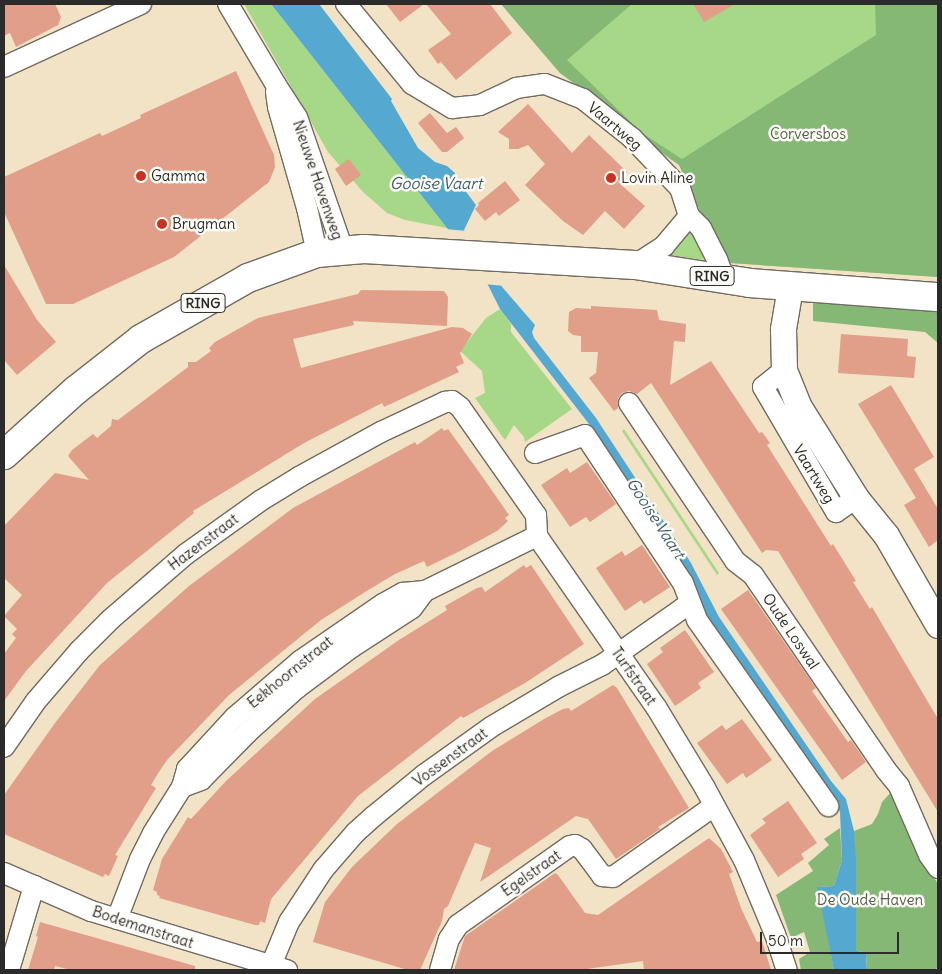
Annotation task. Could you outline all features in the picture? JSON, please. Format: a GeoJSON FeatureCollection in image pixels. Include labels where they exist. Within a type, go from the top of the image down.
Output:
{"type":"FeatureCollection","features":[{"type":"Feature","properties":{"kind":"main road","name":"RING"},"geometry":{"type":"LineString","coordinates":[[4,455],[76,390],[141,339],[248,278],[330,252],[364,249],[635,265],[790,287],[938,297]]}},
{"type":"Feature","properties":{"kind":"street"},"geometry":{"type":"LineString","coordinates":[[4,67],[141,4]]}},
{"type":"Feature","properties":{"kind":"street","name":"Nieuwe Havenweg"},"geometry":{"type":"LineString","coordinates":[[228,4],[297,117],[315,165],[330,252]]}},
{"type":"Feature","properties":{"kind":"street","name":"Vaartweg"},"geometry":{"type":"LineString","coordinates":[[346,4],[412,84],[452,108],[480,105],[516,88],[545,84],[583,99],[632,138],[680,188],[689,216],[701,228],[717,259],[724,278]]}},
{"type":"Feature","properties":{"kind":"street","name":"Nieuwe Havenweg"},"geometry":{"type":"LineString","coordinates":[[276,85],[278,107],[294,188],[330,252]]}},
{"type":"Feature","properties":{"kind":"street"},"geometry":{"type":"LineString","coordinates":[[635,265],[664,246],[689,216]]}},
{"type":"Feature","properties":{"kind":"street","name":"Vaartweg"},"geometry":{"type":"LineString","coordinates":[[790,287],[783,329],[784,370],[799,407],[856,498],[886,535],[938,624]]}},
{"type":"Feature","properties":{"kind":"street","name":"Turfstraat"},"geometry":{"type":"LineString","coordinates":[[452,401],[460,407],[536,515],[537,536],[656,707],[744,860],[755,884],[787,970]]}},
{"type":"Feature","properties":{"kind":"street","name":"Hazenstraat"},"geometry":{"type":"LineString","coordinates":[[4,747],[36,701],[79,652],[111,619],[186,554],[260,500],[298,477],[381,432],[445,402],[452,401]]}},
{"type":"Feature","properties":{"kind":"street","name":"Oude Loswal"},"geometry":{"type":"LineString","coordinates":[[629,403],[735,561],[753,575],[899,786],[929,856],[938,868]]}},
{"type":"Feature","properties":{"kind":"street"},"geometry":{"type":"LineString","coordinates":[[535,453],[585,435],[682,582],[697,620],[828,806]]}},
{"type":"Feature","properties":{"kind":"street","name":"Eekhoornstraat"},"geometry":{"type":"LineString","coordinates":[[117,919],[153,833],[182,788],[201,780],[248,732],[292,692],[352,647],[412,608],[425,591],[537,536]]}},
{"type":"Feature","properties":{"kind":"street","name":"Vossenstraat"},"geometry":{"type":"LineString","coordinates":[[275,969],[289,922],[323,870],[354,833],[424,775],[491,726],[558,687],[602,665],[682,608],[690,606]]}},
{"type":"Feature","properties":{"kind":"street","name":"Egelstraat"},"geometry":{"type":"LineString","coordinates":[[440,970],[449,940],[458,925],[570,846],[579,846],[602,876],[613,878],[714,806]]}},
{"type":"Feature","properties":{"kind":"street","name":"Bodemanstraat"},"geometry":{"type":"LineString","coordinates":[[4,873],[117,919],[275,969]]}},
{"type":"Feature","properties":{"kind":"street"},"geometry":{"type":"LineString","coordinates":[[9,970],[34,886]]}},
{"type":"Feature","properties":{"kind":"green space"},"geometry":{"type":"Polygon","coordinates":[[[244,4],[271,4],[447,228],[405,220],[387,213],[363,192],[328,152],[244,4]]]}},
{"type":"Feature","properties":{"kind":"green space","name":"Corversbos"},"geometry":{"type":"Polygon","coordinates":[[[501,4],[938,4],[938,277],[730,263],[706,224],[679,165],[637,135],[606,107],[560,73],[501,4]]]}},
{"type":"Feature","properties":{"kind":"green space","name":"Corversbos"},"geometry":{"type":"Polygon","coordinates":[[[501,4],[632,4],[567,60],[642,133],[682,159],[876,35],[875,4],[938,4],[938,277],[730,263],[706,224],[679,165],[637,135],[606,107],[560,73],[501,4]]]}},
{"type":"Feature","properties":{"kind":"green space"},"geometry":{"type":"Polygon","coordinates":[[[688,224],[705,256],[703,260],[669,255],[688,224]]]}},
{"type":"Feature","properties":{"kind":"green space"},"geometry":{"type":"Polygon","coordinates":[[[813,303],[938,309],[938,343],[925,332],[813,321],[813,303]]]}},
{"type":"Feature","properties":{"kind":"green space"},"geometry":{"type":"Polygon","coordinates":[[[500,309],[511,324],[511,332],[572,409],[525,442],[524,437],[514,425],[505,440],[475,398],[485,393],[482,371],[460,351],[486,318],[500,309]]]}},
{"type":"Feature","properties":{"kind":"green space"},"geometry":{"type":"Polygon","coordinates":[[[624,429],[719,573],[717,575],[622,431],[624,429]]]}},
{"type":"Feature","properties":{"kind":"green space","name":"De Oude Haven"},"geometry":{"type":"Polygon","coordinates":[[[893,790],[920,855],[938,884],[938,965],[936,970],[867,970],[866,954],[856,950],[854,831],[872,824],[882,802],[893,790]]]}},
{"type":"Feature","properties":{"kind":"green space"},"geometry":{"type":"Polygon","coordinates":[[[840,828],[842,860],[834,886],[818,887],[834,970],[801,970],[799,959],[810,952],[804,932],[791,938],[776,895],[813,871],[808,863],[829,845],[824,839],[840,828]]]}},
{"type":"Feature","properties":{"kind":"water","name":"Gooise Vaart"},"geometry":{"type":"Polygon","coordinates":[[[271,4],[319,4],[392,99],[391,101],[418,148],[435,162],[447,166],[455,173],[455,177],[476,205],[464,230],[503,288],[535,325],[532,332],[534,338],[596,418],[691,563],[719,617],[831,781],[846,799],[854,831],[856,860],[856,950],[866,954],[867,970],[834,970],[817,887],[834,886],[842,860],[840,812],[837,805],[709,620],[684,568],[589,424],[500,309],[488,285],[447,228],[271,4]]]}},
{"type":"Feature","properties":{"kind":"pier"},"geometry":{"type":"Polygon","coordinates":[[[445,229],[467,231],[504,286],[484,284],[445,229]]]}},
{"type":"Feature","properties":{"kind":"building"},"geometry":{"type":"Polygon","coordinates":[[[4,4],[55,4],[61,17],[58,25],[16,47],[10,33],[4,36],[4,4]]]}},
{"type":"Feature","properties":{"kind":"building"},"geometry":{"type":"Polygon","coordinates":[[[386,4],[424,4],[400,22],[386,4]]]}},
{"type":"Feature","properties":{"kind":"building"},"geometry":{"type":"Polygon","coordinates":[[[426,4],[490,4],[512,33],[456,80],[441,62],[438,64],[428,50],[451,34],[426,4]]]}},
{"type":"Feature","properties":{"kind":"building"},"geometry":{"type":"Polygon","coordinates":[[[693,4],[735,4],[704,22],[693,4]]]}},
{"type":"Feature","properties":{"kind":"building"},"geometry":{"type":"Polygon","coordinates":[[[236,71],[274,155],[275,167],[269,182],[174,257],[73,304],[46,304],[4,212],[4,177],[100,133],[102,136],[141,118],[140,115],[236,71]]]}},
{"type":"Feature","properties":{"kind":"building"},"geometry":{"type":"Polygon","coordinates":[[[528,104],[572,153],[589,135],[627,172],[618,182],[645,206],[624,229],[605,211],[583,235],[563,221],[525,185],[545,164],[528,145],[518,149],[509,149],[509,139],[498,132],[528,104]]]}},
{"type":"Feature","properties":{"kind":"building"},"geometry":{"type":"Polygon","coordinates":[[[430,113],[447,133],[456,127],[464,138],[447,152],[442,152],[418,123],[430,113]]]}},
{"type":"Feature","properties":{"kind":"building"},"geometry":{"type":"Polygon","coordinates":[[[349,159],[361,175],[346,186],[335,169],[349,159]]]}},
{"type":"Feature","properties":{"kind":"building"},"geometry":{"type":"Polygon","coordinates":[[[505,181],[520,200],[499,216],[496,212],[485,221],[475,209],[479,205],[478,203],[505,181]]]}},
{"type":"Feature","properties":{"kind":"building"},"geometry":{"type":"Polygon","coordinates":[[[4,265],[37,320],[56,342],[17,375],[4,360],[4,265]]]}},
{"type":"Feature","properties":{"kind":"building"},"geometry":{"type":"Polygon","coordinates":[[[361,290],[444,291],[448,297],[447,326],[353,321],[354,325],[293,339],[301,368],[452,327],[463,328],[472,334],[460,353],[464,363],[456,367],[459,372],[384,407],[382,403],[304,443],[193,511],[194,513],[107,583],[26,671],[4,701],[4,654],[16,638],[12,634],[17,629],[4,616],[22,595],[4,578],[4,526],[55,473],[89,480],[68,456],[72,450],[93,434],[97,438],[111,426],[112,419],[118,420],[188,367],[188,362],[196,362],[211,351],[209,348],[215,342],[258,318],[358,294],[361,290]]]}},
{"type":"Feature","properties":{"kind":"building"},"geometry":{"type":"Polygon","coordinates":[[[591,306],[657,310],[659,320],[686,324],[685,342],[674,341],[670,385],[711,361],[759,433],[762,432],[770,443],[767,445],[831,546],[833,544],[856,581],[853,582],[870,609],[872,607],[938,719],[938,812],[778,551],[766,550],[762,553],[651,383],[637,394],[629,391],[622,393],[618,398],[618,408],[614,411],[589,378],[596,373],[598,352],[581,352],[581,336],[573,335],[568,331],[569,312],[576,308],[591,309],[591,306]]]}},
{"type":"Feature","properties":{"kind":"building"},"geometry":{"type":"Polygon","coordinates":[[[841,334],[908,339],[907,356],[916,357],[914,378],[838,373],[841,334]]]}},
{"type":"Feature","properties":{"kind":"building"},"geometry":{"type":"Polygon","coordinates":[[[891,385],[934,457],[914,469],[938,509],[938,540],[929,547],[904,505],[916,498],[858,404],[891,385]]]}},
{"type":"Feature","properties":{"kind":"building"},"geometry":{"type":"Polygon","coordinates":[[[442,428],[444,431],[448,429],[479,472],[509,515],[505,518],[508,521],[497,531],[460,551],[427,567],[424,561],[395,574],[365,592],[321,620],[229,695],[167,760],[159,772],[151,785],[156,788],[115,855],[118,856],[109,876],[105,874],[103,877],[4,834],[4,795],[55,723],[100,665],[189,586],[293,508],[415,442],[417,445],[442,428]]]}},
{"type":"Feature","properties":{"kind":"building"},"geometry":{"type":"Polygon","coordinates":[[[587,462],[616,504],[590,522],[586,517],[570,527],[541,485],[567,468],[570,473],[587,462]]]}},
{"type":"Feature","properties":{"kind":"building"},"geometry":{"type":"Polygon","coordinates":[[[642,545],[670,587],[644,604],[641,600],[625,611],[596,568],[622,551],[625,556],[642,545]]]}},
{"type":"Feature","properties":{"kind":"building"},"geometry":{"type":"Polygon","coordinates":[[[524,565],[526,568],[531,565],[584,644],[525,683],[463,718],[461,716],[358,796],[271,899],[265,923],[260,921],[259,925],[255,925],[159,898],[160,896],[157,895],[157,892],[153,890],[162,859],[188,817],[191,819],[226,781],[315,699],[399,640],[447,610],[445,606],[477,588],[482,587],[485,592],[524,565]]]}},
{"type":"Feature","properties":{"kind":"building"},"geometry":{"type":"Polygon","coordinates":[[[748,590],[816,688],[812,691],[848,742],[851,740],[866,762],[842,780],[721,609],[748,590]]]}},
{"type":"Feature","properties":{"kind":"building"},"geometry":{"type":"Polygon","coordinates":[[[685,630],[714,672],[698,683],[701,688],[675,706],[647,664],[663,652],[660,648],[685,630]]]}},
{"type":"Feature","properties":{"kind":"building"},"geometry":{"type":"Polygon","coordinates":[[[613,685],[617,688],[689,808],[658,827],[660,829],[616,859],[588,819],[576,816],[480,882],[491,848],[475,843],[448,906],[444,909],[442,921],[420,970],[408,970],[313,942],[325,902],[352,867],[397,824],[492,751],[544,719],[563,709],[569,708],[571,711],[613,685]]]}},
{"type":"Feature","properties":{"kind":"building"},"geometry":{"type":"Polygon","coordinates":[[[742,719],[772,760],[746,778],[743,773],[727,784],[697,743],[722,725],[726,730],[742,719]]]}},
{"type":"Feature","properties":{"kind":"building"},"geometry":{"type":"Polygon","coordinates":[[[788,801],[817,843],[801,854],[804,859],[778,877],[750,835],[766,823],[762,819],[788,801]]]}},
{"type":"Feature","properties":{"kind":"building"},"geometry":{"type":"Polygon","coordinates":[[[709,838],[721,849],[733,872],[729,874],[741,908],[757,942],[762,941],[771,970],[644,970],[643,961],[580,970],[454,970],[465,936],[555,873],[585,913],[598,915],[709,838]]]}},
{"type":"Feature","properties":{"kind":"building"},"geometry":{"type":"Polygon","coordinates":[[[40,922],[195,966],[195,970],[71,970],[55,966],[54,970],[28,970],[38,937],[36,936],[40,922]]]}},
{"type":"Feature","properties":{"kind":"place","name":"Gamma"},"geometry":{"type":"Point","coordinates":[141,176]}},
{"type":"Feature","properties":{"kind":"place","name":"Lovin Aline"},"geometry":{"type":"Point","coordinates":[611,178]}},
{"type":"Feature","properties":{"kind":"place","name":"Brugman"},"geometry":{"type":"Point","coordinates":[162,224]}}]}
